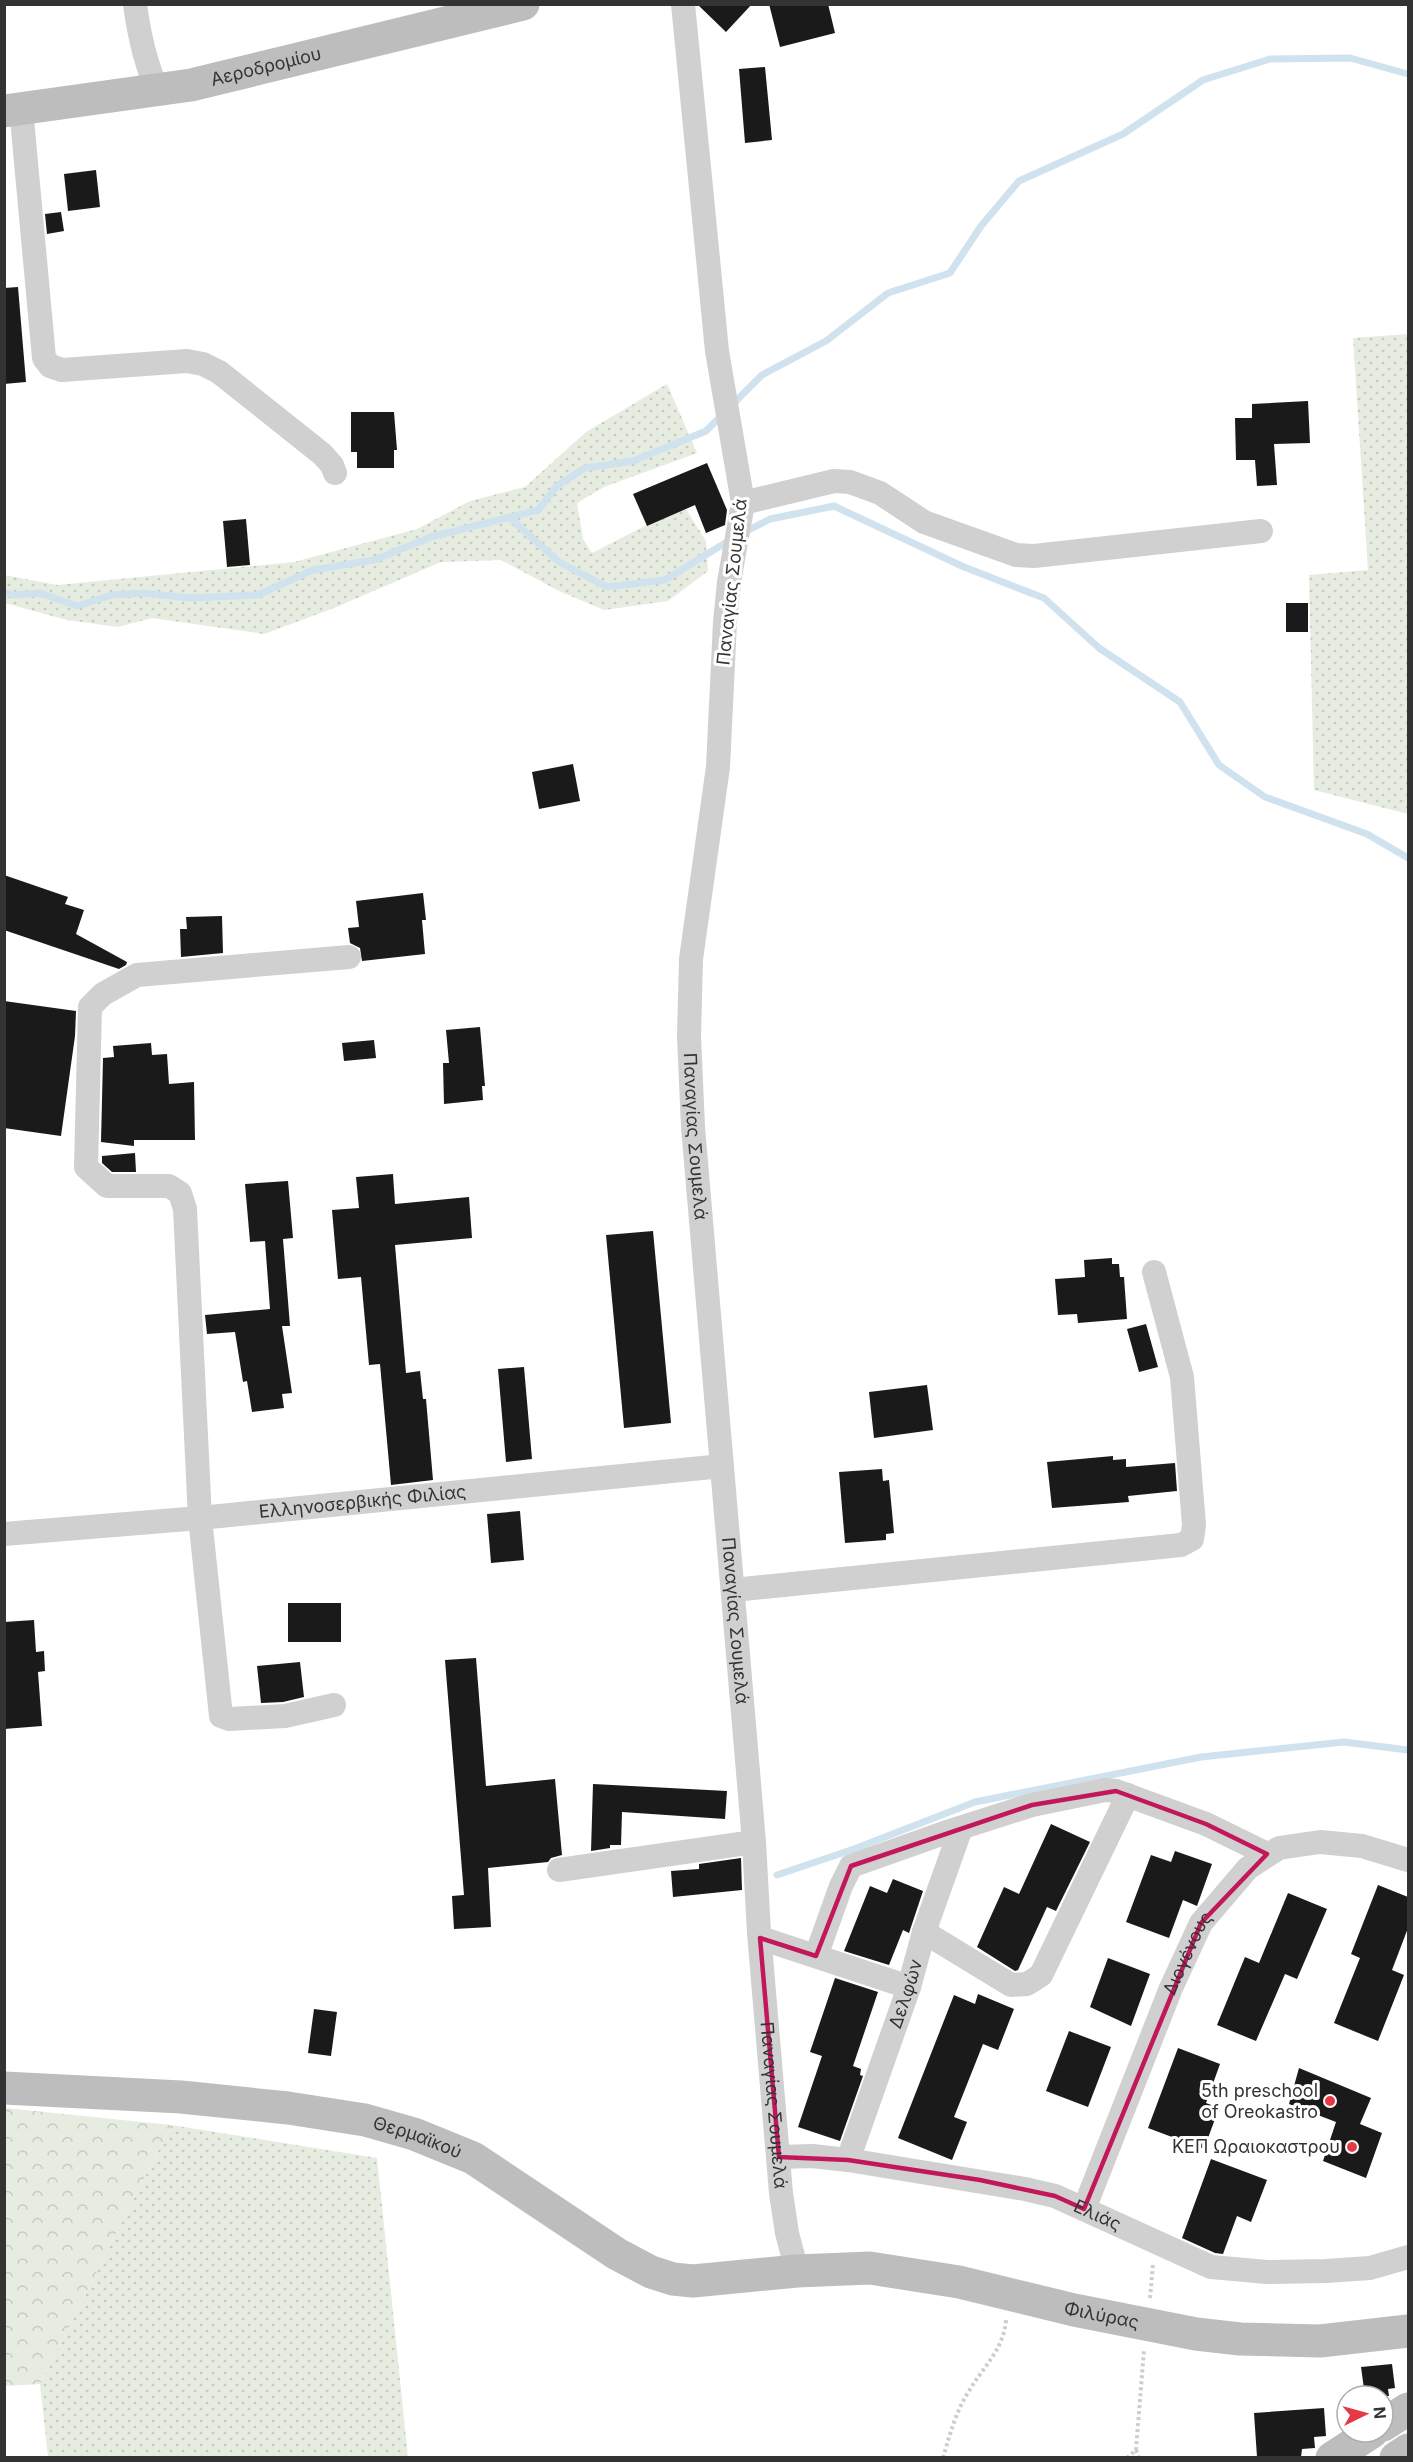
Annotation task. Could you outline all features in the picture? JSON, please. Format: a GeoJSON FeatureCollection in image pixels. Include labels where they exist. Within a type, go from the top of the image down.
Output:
{"type":"FeatureCollection","features":[{"type":"Feature","properties":{"kind":"street"},"geometry":{"type":"LineString","coordinates":[[135,4],[139,35],[149,72],[158,91]]}},
{"type":"Feature","properties":{"kind":"street","name":"Αεροδρομίου"},"geometry":{"type":"LineString","coordinates":[[13,110],[158,91],[319,55],[523,4]]}},
{"type":"Feature","properties":{"kind":"street","name":"Παναγίας Σουμελά"},"geometry":{"type":"LineString","coordinates":[[683,4],[717,351],[741,513],[725,622],[721,728],[713,812],[689,992],[694,1138],[754,1842],[781,2193],[787,2233],[797,2271]]}},
{"type":"Feature","properties":{"kind":"street"},"geometry":{"type":"LineString","coordinates":[[13,110],[44,358],[50,366],[62,370],[187,361],[203,364],[219,372],[321,454],[332,465],[336,473]]}},
{"type":"Feature","properties":{"kind":"street"},"geometry":{"type":"LineString","coordinates":[[741,513],[834,481],[850,482],[880,493],[924,522],[1016,555],[1034,556],[1261,531]]}},
{"type":"Feature","properties":{"kind":"street"},"geometry":{"type":"LineString","coordinates":[[334,1705],[285,1716],[229,1719],[221,1716],[200,1518],[185,1209],[180,1193],[169,1186],[108,1186],[86,1167],[90,1006],[103,994],[137,975],[349,957]]}},
{"type":"Feature","properties":{"kind":"street"},"geometry":{"type":"LineString","coordinates":[[733,1590],[1181,1545],[1192,1539],[1194,1525],[1182,1377],[1154,1272]]}},
{"type":"Feature","properties":{"kind":"street","name":"Ελληνοσερβικής Φιλίας"},"geometry":{"type":"LineString","coordinates":[[4,1534],[200,1518],[722,1466]]}},
{"type":"Feature","properties":{"kind":"street"},"geometry":{"type":"LineString","coordinates":[[816,1956],[841,1886],[851,1866],[1032,1805],[1105,1790],[1128,1795],[1206,1824],[1267,1854]]}},
{"type":"Feature","properties":{"kind":"street"},"geometry":{"type":"LineString","coordinates":[[924,1932],[1011,1985],[1027,1984],[1041,1975],[1128,1795]]}},
{"type":"Feature","properties":{"kind":"street","name":"Δελφών"},"geometry":{"type":"LineString","coordinates":[[848,2160],[909,1987],[924,1932],[961,1828]]}},
{"type":"Feature","properties":{"kind":"street"},"geometry":{"type":"LineString","coordinates":[[559,1869],[754,1842]]}},
{"type":"Feature","properties":{"kind":"street","name":"Διογένους"},"geometry":{"type":"LineString","coordinates":[[1084,2209],[1171,1988],[1201,1923],[1248,1868],[1279,1848],[1320,1842],[1362,1846],[1408,1860]]}},
{"type":"Feature","properties":{"kind":"street"},"geometry":{"type":"LineString","coordinates":[[760,1938],[909,1987]]}},
{"type":"Feature","properties":{"kind":"street","name":"Θερμαϊκού"},"geometry":{"type":"LineString","coordinates":[[4,2088],[181,2097],[288,2108],[365,2120],[414,2134],[473,2158],[617,2253],[651,2272],[673,2279],[693,2281],[797,2271]]}},
{"type":"Feature","properties":{"kind":"street","name":"Ελιάς"},"geometry":{"type":"LineString","coordinates":[[779,2157],[812,2156],[848,2160],[1055,2196],[1211,2267],[1267,2272],[1326,2271],[1370,2268],[1408,2257]]}},
{"type":"Feature","properties":{"kind":"street","name":"Φιλύρας"},"geometry":{"type":"LineString","coordinates":[[797,2271],[870,2268],[907,2272],[1074,2310],[1196,2334],[1240,2339],[1320,2341],[1408,2331]]}},
{"type":"Feature","properties":{"kind":"street"},"geometry":{"type":"LineString","coordinates":[[1395,2417],[1408,2409]]}},
{"type":"Feature","properties":{"kind":"street"},"geometry":{"type":"LineString","coordinates":[[1332,2457],[1353,2444]]}},
{"type":"Feature","properties":{"kind":"street"},"geometry":{"type":"LineString","coordinates":[[1396,2457],[1408,2450]]}},
{"type":"Feature","properties":{"kind":"path"},"geometry":{"type":"LineString","coordinates":[[943,2457],[960,2406],[981,2371],[999,2348],[1006,2323],[1004,2293]]}},
{"type":"Feature","properties":{"kind":"path"},"geometry":{"type":"LineString","coordinates":[[1136,2450],[1139,2457]]}},
{"type":"Feature","properties":{"kind":"highlighted area"},"geometry":{"type":"Polygon","coordinates":[[[1116,1791],[1206,1824],[1267,1854],[1201,1923],[1084,2209],[1055,2196],[980,2180],[848,2160],[779,2157],[760,1938],[816,1956],[851,1866],[1032,1805],[1116,1791]]]}},
{"type":"Feature","properties":{"kind":"green space"},"geometry":{"type":"Polygon","coordinates":[[[1408,334],[1408,814],[1314,790],[1309,575],[1368,570],[1353,338],[1408,334]]]}},
{"type":"Feature","properties":{"kind":"green space"},"geometry":{"type":"Polygon","coordinates":[[[667,384],[697,453],[604,487],[577,503],[583,539],[592,553],[684,506],[706,541],[708,571],[668,601],[604,610],[559,591],[501,560],[441,562],[334,608],[264,634],[152,618],[118,627],[67,620],[5,603],[4,575],[57,585],[294,562],[417,529],[470,501],[525,487],[586,432],[667,384]]]}},
{"type":"Feature","properties":{"kind":"green space"},"geometry":{"type":"Polygon","coordinates":[[[5,2108],[171,2125],[40,2384],[5,2386],[5,2108]]]}},
{"type":"Feature","properties":{"kind":"green space"},"geometry":{"type":"Polygon","coordinates":[[[171,2125],[377,2158],[408,2457],[48,2457],[40,2384],[171,2125]]]}},
{"type":"Feature","properties":{"kind":"building"},"geometry":{"type":"Polygon","coordinates":[[[697,4],[752,4],[726,32],[697,4]]]}},
{"type":"Feature","properties":{"kind":"building"},"geometry":{"type":"Polygon","coordinates":[[[769,4],[828,4],[835,33],[780,47],[769,4]]]}},
{"type":"Feature","properties":{"kind":"building"},"geometry":{"type":"Polygon","coordinates":[[[765,67],[772,140],[745,143],[739,69],[765,67]]]}},
{"type":"Feature","properties":{"kind":"building"},"geometry":{"type":"Polygon","coordinates":[[[96,170],[100,207],[68,211],[64,174],[96,170]]]}},
{"type":"Feature","properties":{"kind":"building"},"geometry":{"type":"Polygon","coordinates":[[[61,212],[64,231],[47,234],[45,214],[61,212]]]}},
{"type":"Feature","properties":{"kind":"building"},"geometry":{"type":"Polygon","coordinates":[[[18,287],[26,382],[4,384],[4,288],[18,287]]]}},
{"type":"Feature","properties":{"kind":"building"},"geometry":{"type":"Polygon","coordinates":[[[1308,401],[1310,443],[1274,444],[1277,485],[1257,486],[1255,460],[1236,460],[1235,418],[1252,418],[1252,404],[1308,401]]]}},
{"type":"Feature","properties":{"kind":"building"},"geometry":{"type":"Polygon","coordinates":[[[351,412],[394,412],[397,450],[394,450],[394,468],[357,468],[357,452],[351,452],[351,412]]]}},
{"type":"Feature","properties":{"kind":"building"},"geometry":{"type":"Polygon","coordinates":[[[707,463],[727,510],[725,525],[706,533],[695,505],[647,526],[633,494],[707,463]]]}},
{"type":"Feature","properties":{"kind":"building"},"geometry":{"type":"Polygon","coordinates":[[[246,519],[250,565],[227,567],[223,521],[246,519]]]}},
{"type":"Feature","properties":{"kind":"building"},"geometry":{"type":"Polygon","coordinates":[[[1286,603],[1308,603],[1308,632],[1286,632],[1286,603]]]}},
{"type":"Feature","properties":{"kind":"building"},"geometry":{"type":"Polygon","coordinates":[[[573,764],[580,801],[539,809],[532,772],[573,764]]]}},
{"type":"Feature","properties":{"kind":"building"},"geometry":{"type":"Polygon","coordinates":[[[4,875],[68,897],[65,904],[84,910],[76,934],[127,962],[126,965],[119,969],[4,930],[4,875]]]}},
{"type":"Feature","properties":{"kind":"building"},"geometry":{"type":"Polygon","coordinates":[[[423,893],[426,920],[422,920],[425,954],[362,961],[360,948],[350,943],[348,928],[359,927],[356,901],[423,893]]]}},
{"type":"Feature","properties":{"kind":"building"},"geometry":{"type":"Polygon","coordinates":[[[222,916],[223,953],[181,957],[180,929],[187,929],[186,917],[222,916]]]}},
{"type":"Feature","properties":{"kind":"building"},"geometry":{"type":"Polygon","coordinates":[[[4,1001],[76,1011],[75,1036],[61,1136],[4,1128],[4,1001]]]}},
{"type":"Feature","properties":{"kind":"building"},"geometry":{"type":"Polygon","coordinates":[[[480,1027],[485,1086],[482,1086],[483,1100],[444,1104],[443,1063],[449,1063],[446,1030],[480,1027]]]}},
{"type":"Feature","properties":{"kind":"building"},"geometry":{"type":"Polygon","coordinates":[[[374,1040],[376,1058],[344,1061],[342,1043],[374,1040]]]}},
{"type":"Feature","properties":{"kind":"building"},"geometry":{"type":"Polygon","coordinates":[[[151,1043],[152,1055],[167,1054],[169,1084],[194,1082],[195,1140],[134,1140],[134,1146],[101,1142],[103,1058],[114,1057],[113,1046],[151,1043]]]}},
{"type":"Feature","properties":{"kind":"building"},"geometry":{"type":"Polygon","coordinates":[[[135,1153],[136,1172],[112,1172],[102,1163],[102,1156],[135,1153]]]}},
{"type":"Feature","properties":{"kind":"building"},"geometry":{"type":"Polygon","coordinates":[[[393,1174],[395,1204],[469,1197],[472,1238],[395,1245],[406,1373],[420,1371],[423,1399],[426,1399],[433,1480],[391,1485],[380,1364],[369,1365],[361,1277],[338,1279],[332,1210],[359,1208],[356,1177],[393,1174]]]}},
{"type":"Feature","properties":{"kind":"building"},"geometry":{"type":"Polygon","coordinates":[[[288,1181],[293,1238],[283,1239],[290,1326],[282,1326],[292,1393],[282,1394],[284,1408],[252,1412],[247,1381],[243,1382],[235,1332],[207,1334],[205,1315],[270,1309],[265,1241],[250,1242],[245,1184],[288,1181]]]}},
{"type":"Feature","properties":{"kind":"building"},"geometry":{"type":"Polygon","coordinates":[[[653,1231],[671,1423],[624,1428],[606,1235],[653,1231]]]}},
{"type":"Feature","properties":{"kind":"building"},"geometry":{"type":"Polygon","coordinates":[[[1112,1258],[1112,1264],[1119,1264],[1120,1277],[1124,1277],[1127,1319],[1078,1323],[1077,1314],[1058,1315],[1055,1279],[1085,1277],[1084,1260],[1112,1258]]]}},
{"type":"Feature","properties":{"kind":"building"},"geometry":{"type":"Polygon","coordinates":[[[1146,1324],[1158,1367],[1139,1372],[1127,1329],[1146,1324]]]}},
{"type":"Feature","properties":{"kind":"building"},"geometry":{"type":"Polygon","coordinates":[[[524,1367],[532,1459],[506,1462],[498,1369],[524,1367]]]}},
{"type":"Feature","properties":{"kind":"building"},"geometry":{"type":"Polygon","coordinates":[[[927,1385],[933,1430],[874,1438],[869,1392],[927,1385]]]}},
{"type":"Feature","properties":{"kind":"building"},"geometry":{"type":"Polygon","coordinates":[[[1113,1456],[1113,1460],[1126,1459],[1126,1467],[1175,1463],[1177,1491],[1128,1496],[1129,1502],[1052,1508],[1047,1462],[1113,1456]]]}},
{"type":"Feature","properties":{"kind":"building"},"geometry":{"type":"Polygon","coordinates":[[[882,1469],[883,1481],[889,1480],[894,1533],[886,1534],[886,1540],[845,1543],[839,1472],[882,1469]]]}},
{"type":"Feature","properties":{"kind":"building"},"geometry":{"type":"Polygon","coordinates":[[[520,1511],[524,1560],[491,1563],[487,1514],[520,1511]]]}},
{"type":"Feature","properties":{"kind":"building"},"geometry":{"type":"Polygon","coordinates":[[[288,1603],[341,1603],[341,1642],[288,1642],[288,1603]]]}},
{"type":"Feature","properties":{"kind":"building"},"geometry":{"type":"Polygon","coordinates":[[[34,1620],[36,1652],[44,1651],[45,1671],[38,1672],[42,1726],[4,1729],[4,1622],[34,1620]]]}},
{"type":"Feature","properties":{"kind":"building"},"geometry":{"type":"Polygon","coordinates":[[[476,1658],[486,1786],[555,1779],[562,1855],[551,1858],[548,1862],[488,1868],[491,1927],[454,1929],[452,1896],[464,1895],[445,1660],[476,1658]]]}},
{"type":"Feature","properties":{"kind":"building"},"geometry":{"type":"Polygon","coordinates":[[[300,1662],[304,1697],[283,1702],[261,1703],[257,1666],[300,1662]]]}},
{"type":"Feature","properties":{"kind":"building"},"geometry":{"type":"Polygon","coordinates":[[[593,1784],[727,1791],[725,1819],[622,1812],[621,1845],[610,1845],[610,1848],[591,1851],[593,1784]]]}},
{"type":"Feature","properties":{"kind":"building"},"geometry":{"type":"Polygon","coordinates":[[[1051,1824],[1090,1842],[1056,1911],[1047,1907],[1018,1970],[1015,1971],[977,1947],[1004,1887],[1019,1894],[1051,1824]]]}},
{"type":"Feature","properties":{"kind":"building"},"geometry":{"type":"Polygon","coordinates":[[[1175,1851],[1212,1864],[1197,1906],[1183,1900],[1169,1938],[1126,1922],[1151,1855],[1171,1862],[1175,1851]]]}},
{"type":"Feature","properties":{"kind":"building"},"geometry":{"type":"Polygon","coordinates":[[[741,1858],[742,1890],[673,1897],[671,1871],[699,1869],[699,1864],[741,1858]]]}},
{"type":"Feature","properties":{"kind":"building"},"geometry":{"type":"Polygon","coordinates":[[[893,1879],[923,1891],[909,1933],[903,1930],[889,1965],[844,1951],[870,1886],[887,1893],[893,1879]]]}},
{"type":"Feature","properties":{"kind":"building"},"geometry":{"type":"Polygon","coordinates":[[[1378,1885],[1408,1897],[1408,1928],[1392,1970],[1404,1975],[1378,2041],[1334,2023],[1360,1958],[1351,1954],[1378,1885]]]}},
{"type":"Feature","properties":{"kind":"building"},"geometry":{"type":"Polygon","coordinates":[[[1288,1893],[1327,1909],[1297,1979],[1285,1974],[1256,2041],[1217,2025],[1245,1957],[1259,1963],[1288,1893]]]}},
{"type":"Feature","properties":{"kind":"building"},"geometry":{"type":"Polygon","coordinates":[[[1108,1958],[1150,1974],[1131,2026],[1090,2007],[1108,1958]]]}},
{"type":"Feature","properties":{"kind":"building"},"geometry":{"type":"Polygon","coordinates":[[[835,1978],[878,1992],[853,2066],[861,2069],[860,2075],[863,2076],[840,2141],[798,2127],[822,2056],[810,2052],[835,1978]]]}},
{"type":"Feature","properties":{"kind":"building"},"geometry":{"type":"Polygon","coordinates":[[[978,1994],[1014,2009],[998,2050],[983,2044],[954,2117],[967,2122],[952,2160],[898,2138],[954,1995],[975,2004],[978,1994]]]}},
{"type":"Feature","properties":{"kind":"building"},"geometry":{"type":"Polygon","coordinates":[[[314,2009],[337,2012],[331,2056],[308,2053],[314,2009]]]}},
{"type":"Feature","properties":{"kind":"building"},"geometry":{"type":"Polygon","coordinates":[[[1069,2031],[1111,2047],[1088,2107],[1046,2091],[1069,2031]]]}},
{"type":"Feature","properties":{"kind":"building"},"geometry":{"type":"Polygon","coordinates":[[[1178,2048],[1220,2064],[1206,2103],[1219,2108],[1204,2149],[1148,2128],[1178,2048]]]}},
{"type":"Feature","properties":{"kind":"building"},"geometry":{"type":"Polygon","coordinates":[[[1299,2068],[1371,2098],[1360,2124],[1382,2133],[1366,2178],[1323,2161],[1336,2122],[1289,2104],[1299,2068]]]}},
{"type":"Feature","properties":{"kind":"building"},"geometry":{"type":"Polygon","coordinates":[[[1211,2159],[1267,2180],[1251,2222],[1237,2216],[1223,2254],[1215,2253],[1182,2238],[1211,2159]]]}},
{"type":"Feature","properties":{"kind":"building"},"geometry":{"type":"Polygon","coordinates":[[[1392,2364],[1394,2384],[1363,2384],[1361,2367],[1392,2364]]]}},
{"type":"Feature","properties":{"kind":"building"},"geometry":{"type":"Polygon","coordinates":[[[1324,2408],[1326,2436],[1314,2437],[1315,2448],[1302,2449],[1301,2457],[1257,2457],[1254,2413],[1324,2408]]]}},
{"type":"Feature","properties":{"kind":"waterway"},"geometry":{"type":"LineString","coordinates":[[732,405],[762,375],[826,341],[888,293],[950,273],[981,226],[1019,181],[1123,134],[1203,80],[1270,59],[1350,58],[1408,74]]}},
{"type":"Feature","properties":{"kind":"waterway"},"geometry":{"type":"LineString","coordinates":[[4,592],[13,595],[40,593],[77,606],[112,595],[143,593],[190,598],[258,595],[313,570],[374,560],[431,537],[538,510],[557,486],[585,468],[633,461],[706,431],[722,415]]}},
{"type":"Feature","properties":{"kind":"waterway"},"geometry":{"type":"LineString","coordinates":[[743,533],[770,519],[834,506],[964,567],[1044,598],[1099,648],[1180,702],[1219,765],[1265,797],[1367,834],[1408,858]]}},
{"type":"Feature","properties":{"kind":"waterway"},"geometry":{"type":"LineString","coordinates":[[510,518],[559,562],[607,587],[665,580],[730,540]]}},
{"type":"Feature","properties":{"kind":"waterway"},"geometry":{"type":"LineString","coordinates":[[777,1875],[854,1849],[975,1802],[1201,1757],[1344,1742],[1408,1750]]}},
{"type":"Feature","properties":{"kind":"place","name":"5th preschool of Oreokastro"},"geometry":{"type":"Point","coordinates":[1330,2101]}},
{"type":"Feature","properties":{"kind":"place","name":"ΚΕΠ Ωραιοκαστρου"},"geometry":{"type":"Point","coordinates":[1352,2147]}}]}
